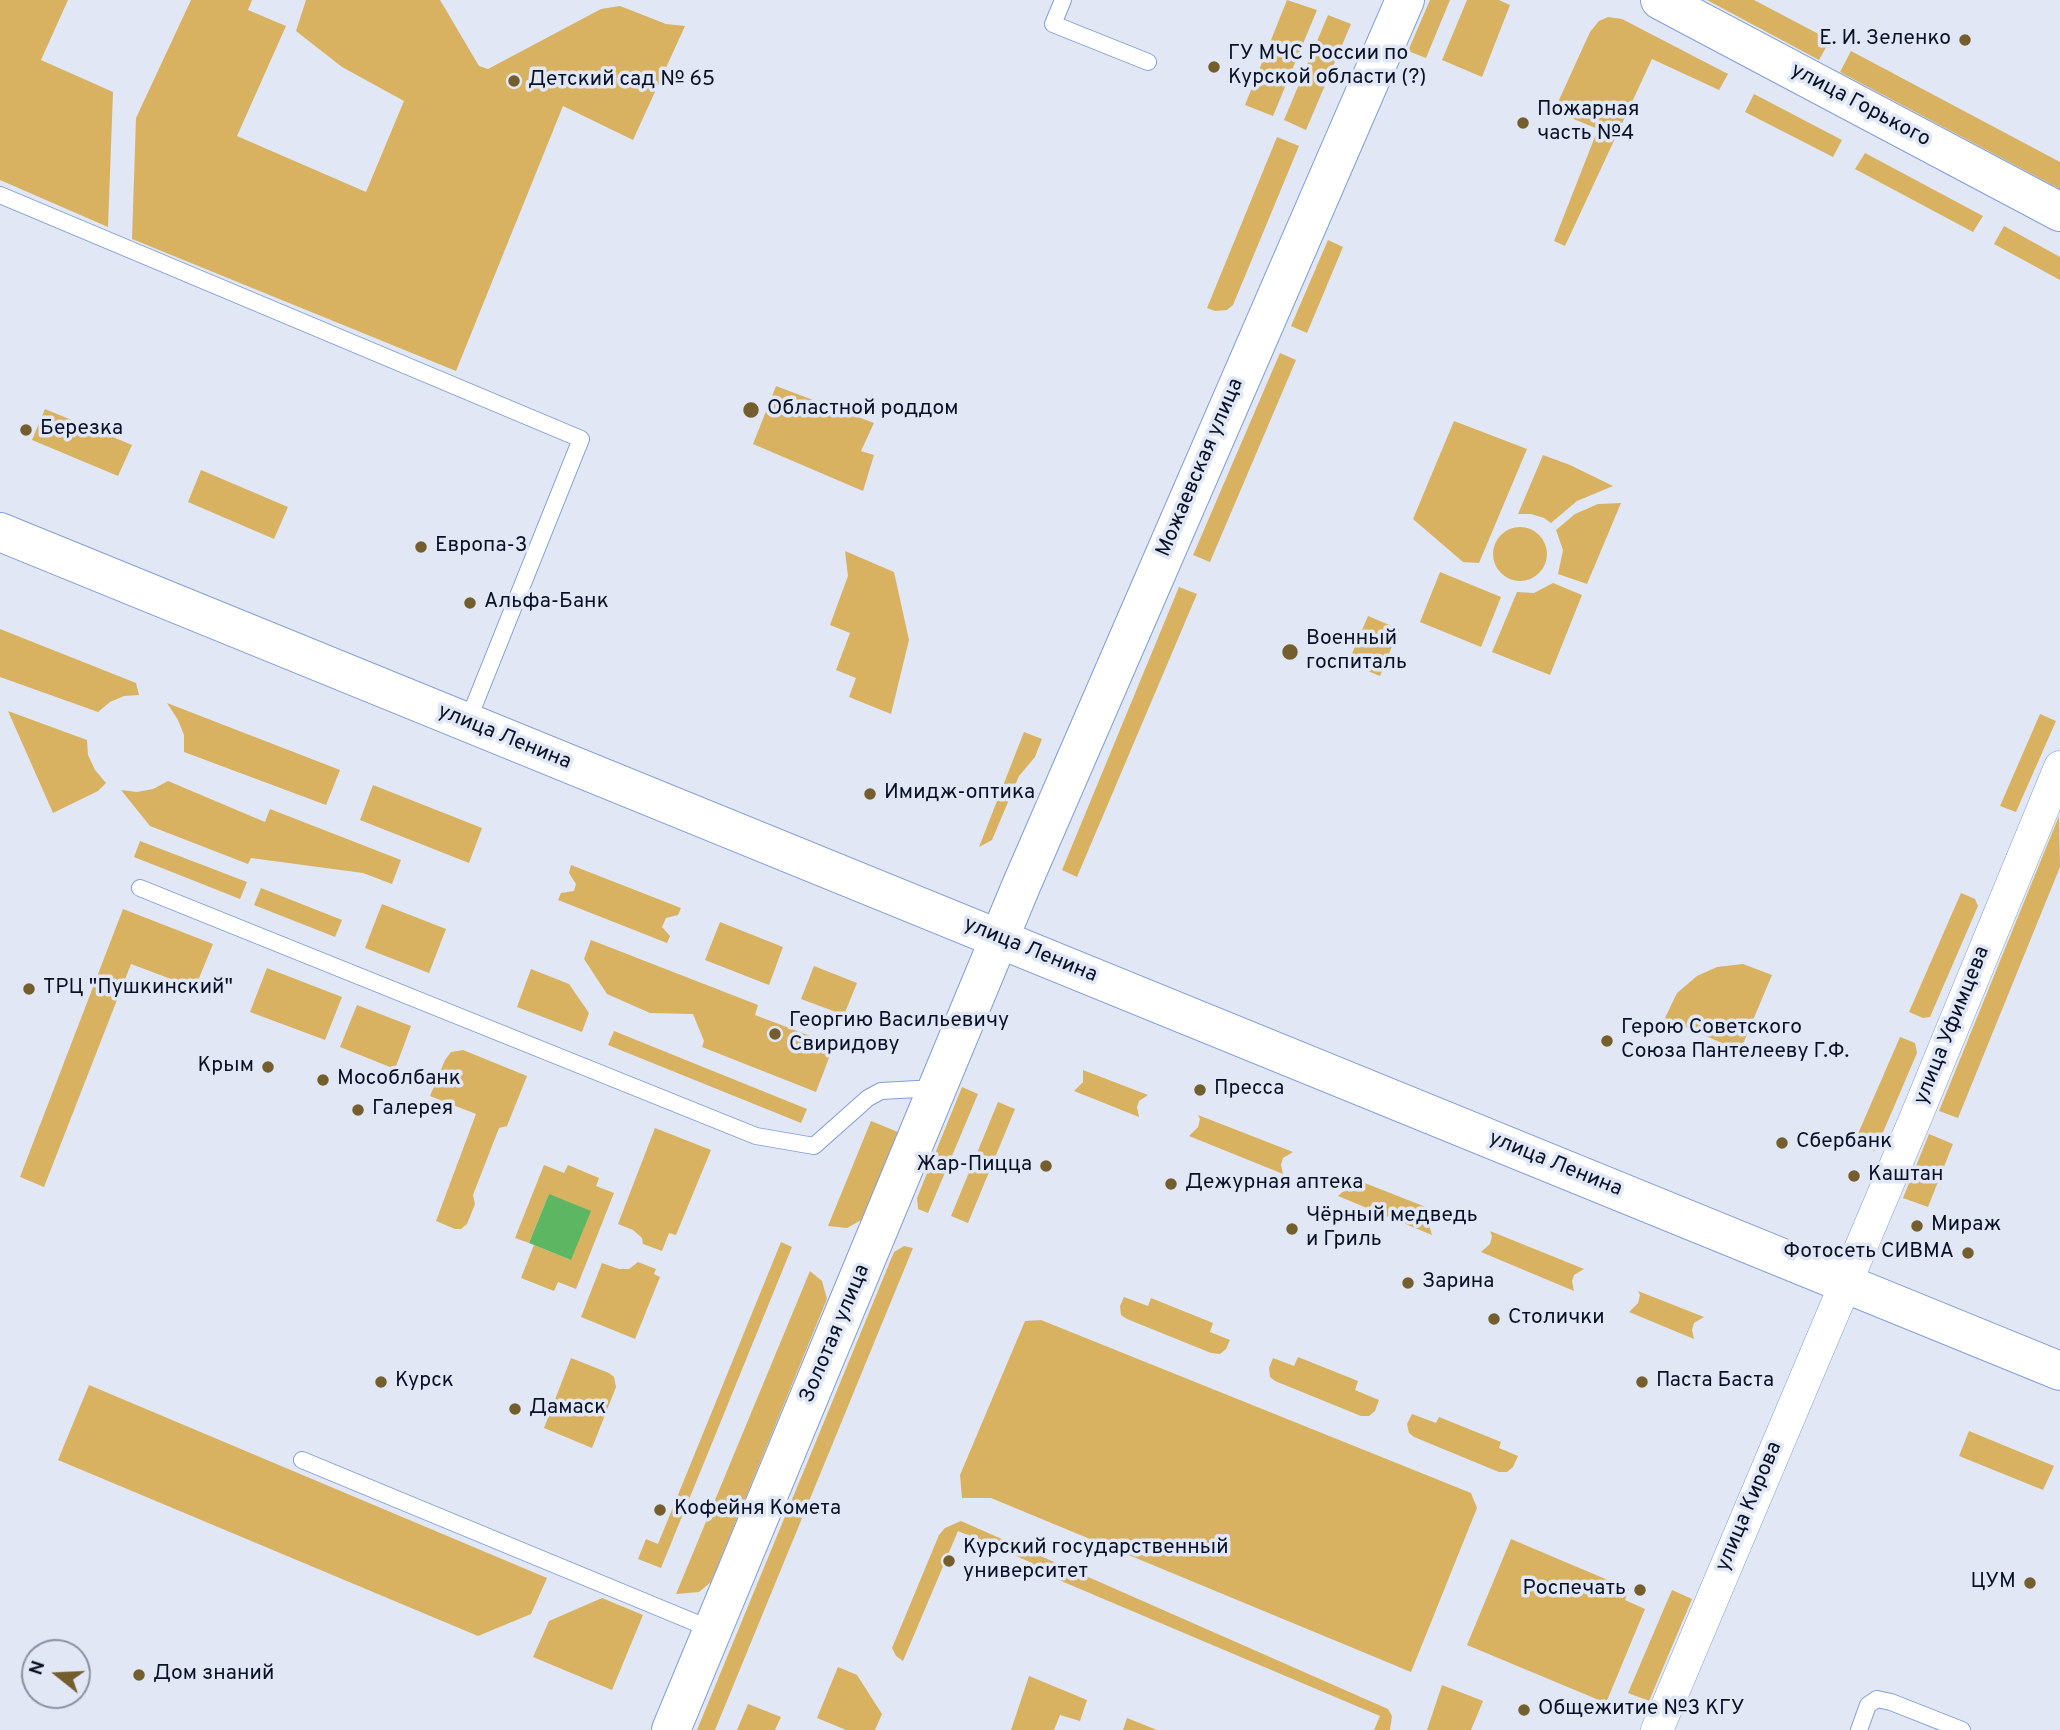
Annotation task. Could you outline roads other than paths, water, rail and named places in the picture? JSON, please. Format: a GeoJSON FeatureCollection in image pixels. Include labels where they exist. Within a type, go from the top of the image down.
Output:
{"type":"FeatureCollection","features":[{"type":"Feature","properties":{"kind":"street","name":"Можаевская улица"},"geometry":{"type":"LineString","coordinates":[[1001,938],[1084,739],[1405,0]]}},
{"type":"Feature","properties":{"kind":"street","name":"улица Горького"},"geometry":{"type":"LineString","coordinates":[[1661,0],[2060,212]]}},
{"type":"Feature","properties":{"kind":"street","name":"улица Ленина"},"geometry":{"type":"LineString","coordinates":[[0,532],[2060,1371]]}},
{"type":"Feature","properties":{"kind":"street","name":"улица Уфимцева"},"geometry":{"type":"LineString","coordinates":[[1844,1284],[2060,767]]}},
{"type":"Feature","properties":{"kind":"street","name":"Золотая улица"},"geometry":{"type":"LineString","coordinates":[[671,1730],[1001,938]]}},
{"type":"Feature","properties":{"kind":"street","name":"улица Кирова"},"geometry":{"type":"LineString","coordinates":[[1657,1730],[1844,1284]]}},
{"type":"Feature","properties":{"kind":"lane"},"geometry":{"type":"LineString","coordinates":[[1063,0],[1053,24],[1148,62]]}},
{"type":"Feature","properties":{"kind":"lane"},"geometry":{"type":"LineString","coordinates":[[0,195],[581,439],[466,723]]}},
{"type":"Feature","properties":{"kind":"lane"},"geometry":{"type":"LineString","coordinates":[[140,888],[756,1136],[814,1146],[868,1098],[881,1091],[939,1088]]}},
{"type":"Feature","properties":{"kind":"lane"},"geometry":{"type":"LineString","coordinates":[[302,1460],[713,1630]]}},
{"type":"Feature","properties":{"kind":"lane"},"geometry":{"type":"LineString","coordinates":[[1859,1730],[1868,1705],[1877,1699],[1962,1730]]}},
{"type":"Feature","properties":{"kind":"place","name":"Е. И. Зеленко"},"geometry":{"type":"Point","coordinates":[1965,40]}},
{"type":"Feature","properties":{"kind":"place","name":"ГУ МЧС России по Курской области (?)"},"geometry":{"type":"Point","coordinates":[1214,67]}},
{"type":"Feature","properties":{"kind":"place","name":"Детский сад № 65"},"geometry":{"type":"Point","coordinates":[514,81]}},
{"type":"Feature","properties":{"kind":"place","name":"Пожарная часть №4"},"geometry":{"type":"Point","coordinates":[1523,123]}},
{"type":"Feature","properties":{"kind":"place","name":"Областной роддом"},"geometry":{"type":"Point","coordinates":[751,410]}},
{"type":"Feature","properties":{"kind":"place","name":"Березка"},"geometry":{"type":"Point","coordinates":[26,430]}},
{"type":"Feature","properties":{"kind":"place","name":"Европа-3"},"geometry":{"type":"Point","coordinates":[421,547]}},
{"type":"Feature","properties":{"kind":"place","name":"Альфа-Банк"},"geometry":{"type":"Point","coordinates":[470,603]}},
{"type":"Feature","properties":{"kind":"place","name":"Военный госпиталь"},"geometry":{"type":"Point","coordinates":[1290,652]}},
{"type":"Feature","properties":{"kind":"place","name":"Имидж-оптика"},"geometry":{"type":"Point","coordinates":[870,794]}},
{"type":"Feature","properties":{"kind":"place","name":"ТРЦ \"Пушкинский\""},"geometry":{"type":"Point","coordinates":[29,989]}},
{"type":"Feature","properties":{"kind":"place","name":"Георгию Васильевичу Свиридову"},"geometry":{"type":"Point","coordinates":[775,1034]}},
{"type":"Feature","properties":{"kind":"place","name":"Герою Советского Союза Пантелееву Г.Ф."},"geometry":{"type":"Point","coordinates":[1607,1041]}},
{"type":"Feature","properties":{"kind":"place","name":"Крым"},"geometry":{"type":"Point","coordinates":[268,1067]}},
{"type":"Feature","properties":{"kind":"place","name":"Мособлбанк"},"geometry":{"type":"Point","coordinates":[323,1080]}},
{"type":"Feature","properties":{"kind":"place","name":"Пресса"},"geometry":{"type":"Point","coordinates":[1200,1090]}},
{"type":"Feature","properties":{"kind":"place","name":"Галерея"},"geometry":{"type":"Point","coordinates":[358,1110]}},
{"type":"Feature","properties":{"kind":"place","name":"Сбербанк"},"geometry":{"type":"Point","coordinates":[1782,1143]}},
{"type":"Feature","properties":{"kind":"place","name":"Жар-Пицца"},"geometry":{"type":"Point","coordinates":[1046,1166]}},
{"type":"Feature","properties":{"kind":"place","name":"Каштан"},"geometry":{"type":"Point","coordinates":[1854,1176]}},
{"type":"Feature","properties":{"kind":"place","name":"Дежурная аптека"},"geometry":{"type":"Point","coordinates":[1171,1184]}},
{"type":"Feature","properties":{"kind":"place","name":"Мираж"},"geometry":{"type":"Point","coordinates":[1917,1226]}},
{"type":"Feature","properties":{"kind":"place","name":"Чёрный медведь и Гриль"},"geometry":{"type":"Point","coordinates":[1292,1229]}},
{"type":"Feature","properties":{"kind":"place","name":"Фотосеть СИВМА"},"geometry":{"type":"Point","coordinates":[1968,1253]}},
{"type":"Feature","properties":{"kind":"place","name":"Зарина"},"geometry":{"type":"Point","coordinates":[1408,1283]}},
{"type":"Feature","properties":{"kind":"place","name":"Столички"},"geometry":{"type":"Point","coordinates":[1494,1319]}},
{"type":"Feature","properties":{"kind":"place","name":"Курск"},"geometry":{"type":"Point","coordinates":[381,1382]}},
{"type":"Feature","properties":{"kind":"place","name":"Паста Баста"},"geometry":{"type":"Point","coordinates":[1642,1382]}},
{"type":"Feature","properties":{"kind":"place","name":"Дамаск"},"geometry":{"type":"Point","coordinates":[515,1409]}},
{"type":"Feature","properties":{"kind":"place","name":"Кофейня Комета"},"geometry":{"type":"Point","coordinates":[660,1510]}},
{"type":"Feature","properties":{"kind":"place","name":"Курский государственный университет"},"geometry":{"type":"Point","coordinates":[949,1561]}},
{"type":"Feature","properties":{"kind":"place","name":"ЦУМ"},"geometry":{"type":"Point","coordinates":[2030,1583]}},
{"type":"Feature","properties":{"kind":"place","name":"Роспечать"},"geometry":{"type":"Point","coordinates":[1640,1590]}},
{"type":"Feature","properties":{"kind":"place","name":"Дом знаний"},"geometry":{"type":"Point","coordinates":[139,1675]}},
{"type":"Feature","properties":{"kind":"place","name":"Общежитие №3 КГУ"},"geometry":{"type":"Point","coordinates":[1524,1710]}}]}
